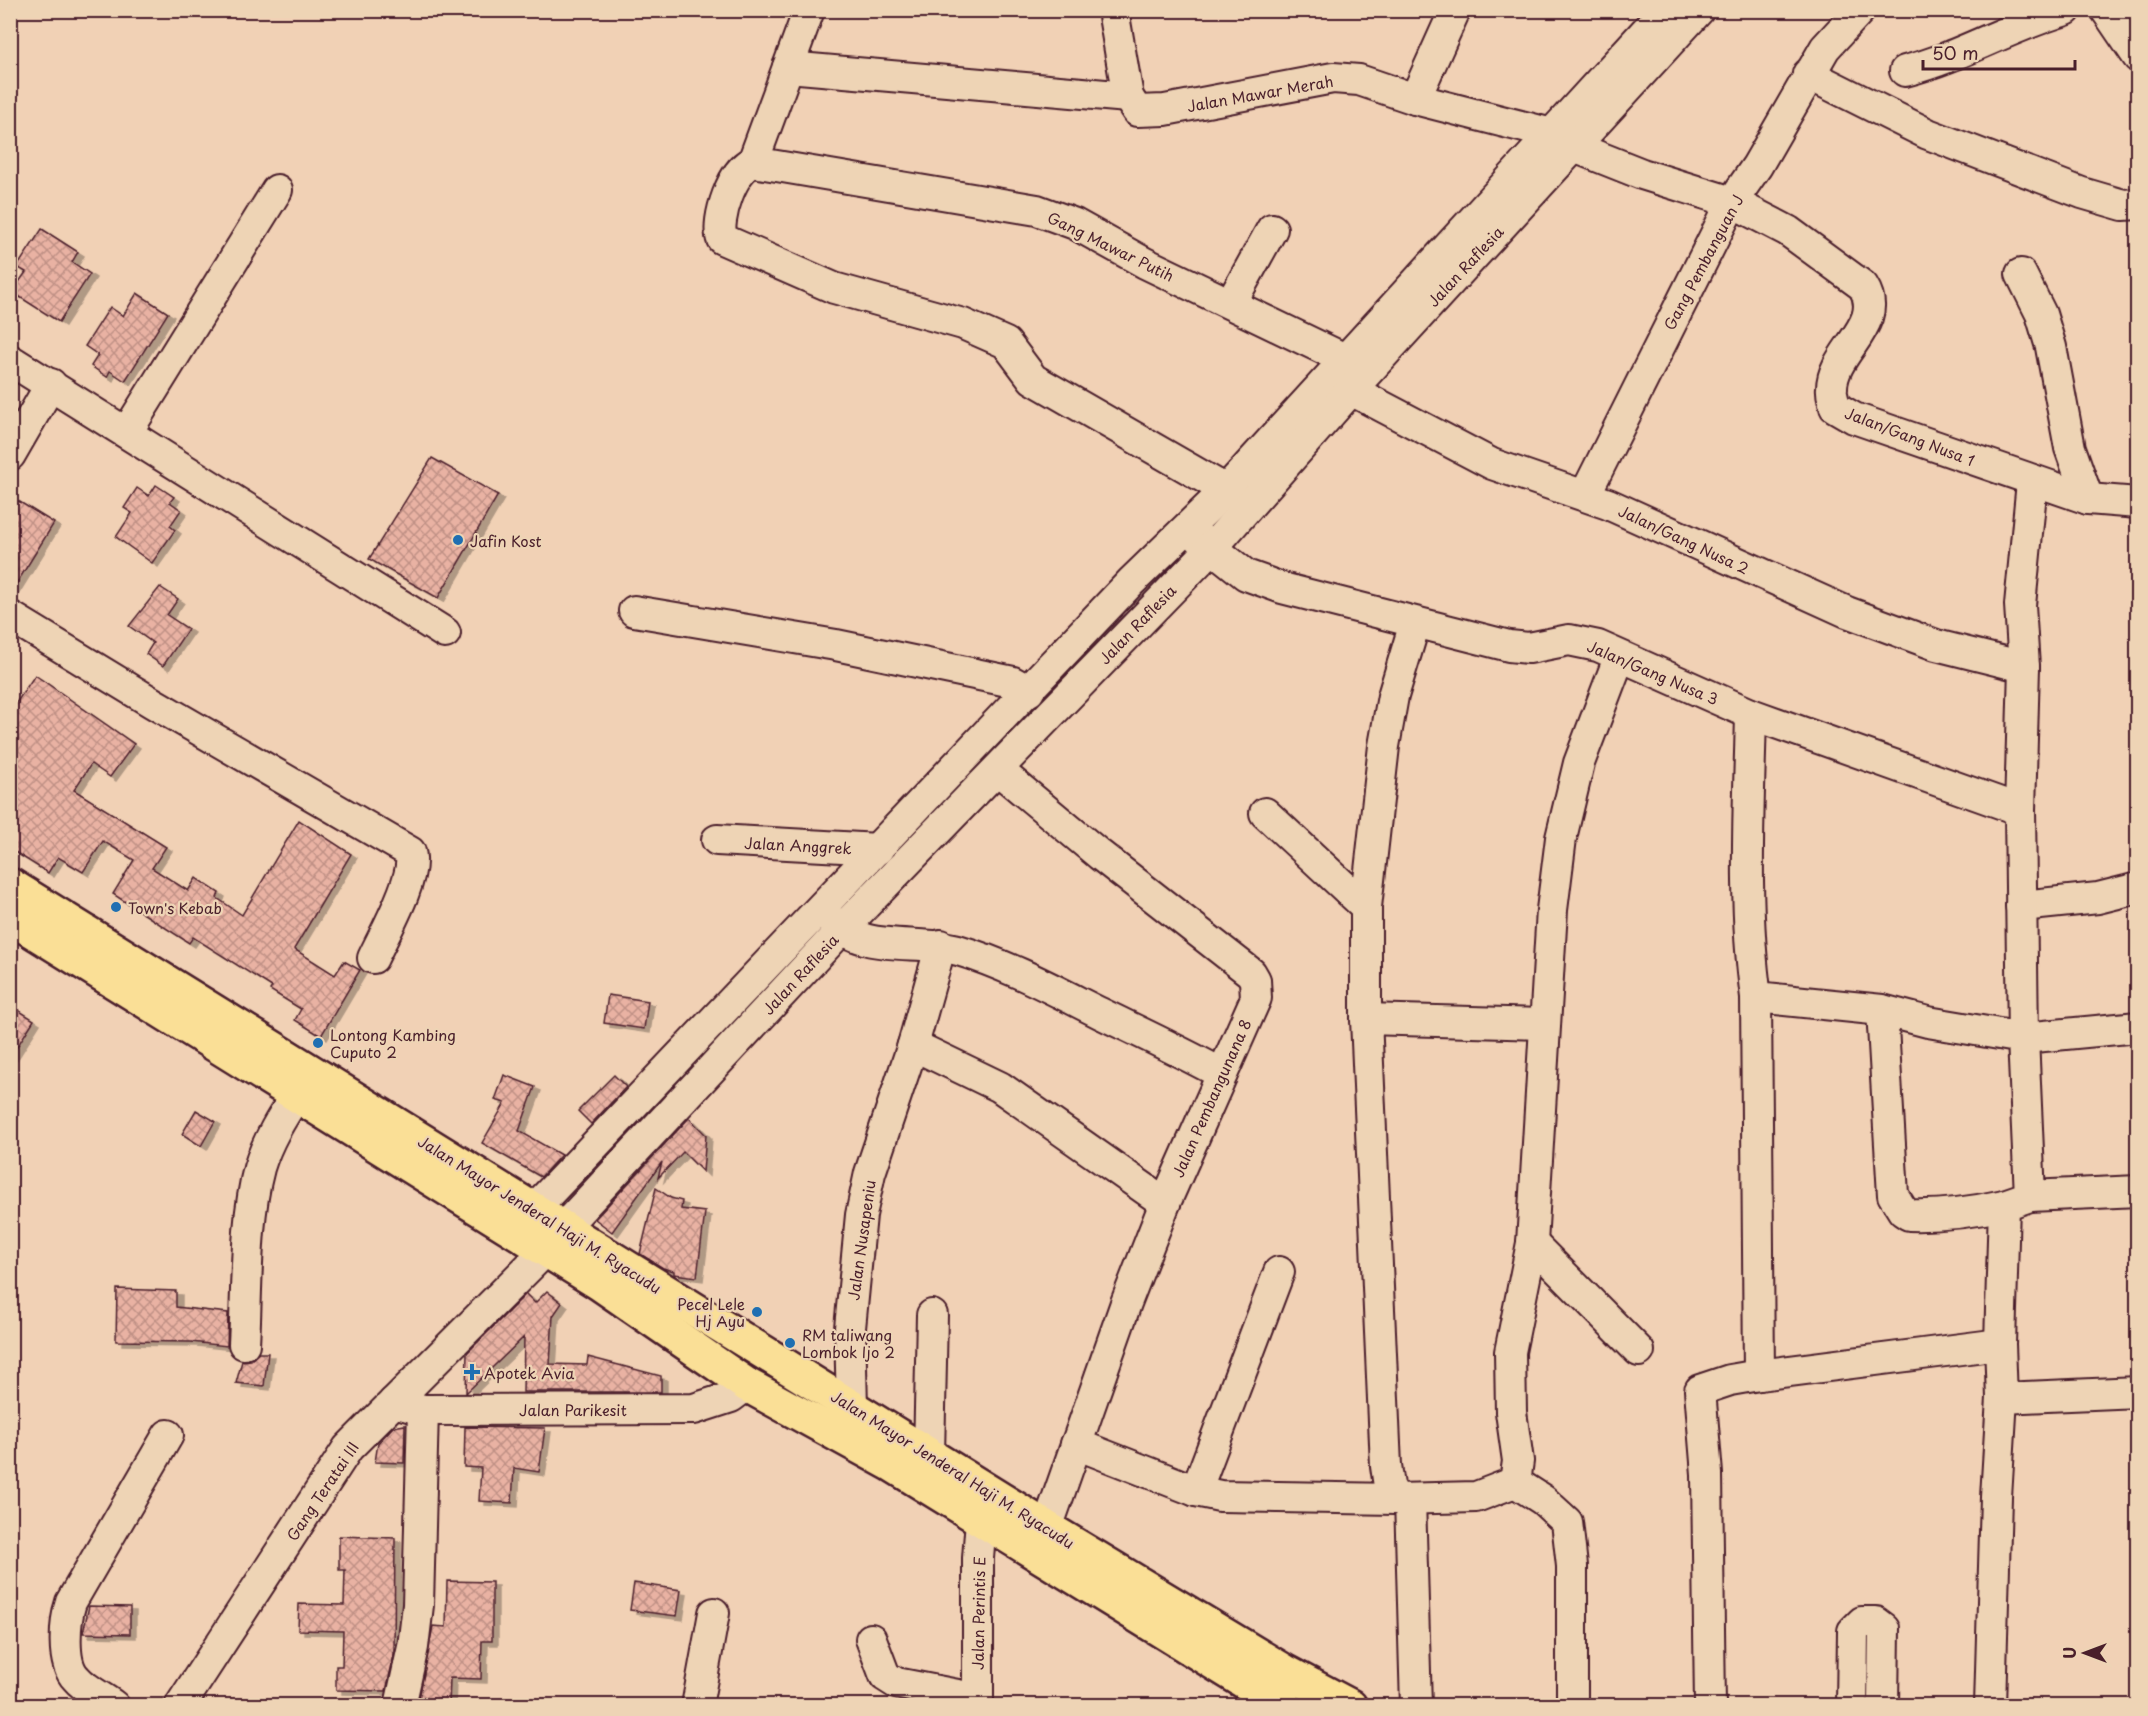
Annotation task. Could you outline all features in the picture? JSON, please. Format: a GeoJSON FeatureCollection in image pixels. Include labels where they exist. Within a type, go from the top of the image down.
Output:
{"type":"FeatureCollection","features":[{"type":"Feature","properties":{"kind":"main road","name":"Jalan Mayor Jenderal Haji M. Ryacudu"},"geometry":{"type":"LineString","coordinates":[[10,885],[542,1229],[599,1283],[747,1385],[891,1464],[982,1509],[1284,1706]]}},
{"type":"Feature","properties":{"kind":"main road","name":"Jalan Mayor Jenderal Haji M. Ryacudu"},"geometry":{"type":"LineString","coordinates":[[10,917],[297,1094],[542,1229],[857,1410],[929,1455],[982,1509],[1047,1528],[1284,1671],[1350,1706]]}},
{"type":"Feature","properties":{"kind":"main road"},"geometry":{"type":"LineString","coordinates":[[857,1410],[870,1426],[906,1450],[904,1460],[891,1464]]}},
{"type":"Feature","properties":{"kind":"street"},"geometry":{"type":"LineString","coordinates":[[809,10],[753,162],[745,165],[734,178],[724,208],[720,233],[722,239],[731,245],[834,288],[963,324],[1000,339],[1006,343],[1033,379],[1226,490]]}},
{"type":"Feature","properties":{"kind":"street"},"geometry":{"type":"LineString","coordinates":[[788,67],[1128,97],[1113,10]]}},
{"type":"Feature","properties":{"kind":"street"},"geometry":{"type":"LineString","coordinates":[[1415,99],[1455,10]]}},
{"type":"Feature","properties":{"kind":"street","name":"Jalan Raflesia"},"geometry":{"type":"LineString","coordinates":[[542,1229],[830,919],[998,770],[1160,598],[1226,490],[1313,415],[1351,390],[1563,140],[1665,10]]}},
{"type":"Feature","properties":{"kind":"street","name":"Jalan Raflesia"},"geometry":{"type":"LineString","coordinates":[[830,919],[878,849],[1029,691],[1198,538],[1313,415],[1347,360],[1563,140],[1699,10]]}},
{"type":"Feature","properties":{"kind":"street","name":"Gang Pembanguan J"},"geometry":{"type":"LineString","coordinates":[[1585,495],[1732,202],[1782,125],[1808,74],[1825,48],[1860,10]]}},
{"type":"Feature","properties":{"kind":"street"},"geometry":{"type":"LineString","coordinates":[[1905,71],[1964,52],[2044,16],[2066,10]]}},
{"type":"Feature","properties":{"kind":"street"},"geometry":{"type":"LineString","coordinates":[[2106,10],[2138,57]]}},
{"type":"Feature","properties":{"kind":"street"},"geometry":{"type":"LineString","coordinates":[[1808,74],[1938,138],[2082,193],[2123,205],[2138,204]]}},
{"type":"Feature","properties":{"kind":"street","name":"Jalan Mawar Merah"},"geometry":{"type":"LineString","coordinates":[[1128,97],[1137,111],[1148,113],[1333,78],[1359,80],[1415,99],[1563,140]]}},
{"type":"Feature","properties":{"kind":"street","name":"Jalan/Gang Nusa 1"},"geometry":{"type":"LineString","coordinates":[[1563,140],[1642,174],[1732,202],[1788,231],[1863,286],[1872,305],[1831,387],[1835,407],[1854,418],[2032,482],[2088,499],[2138,504]]}},
{"type":"Feature","properties":{"kind":"street","name":"Gang Mawar Putih"},"geometry":{"type":"LineString","coordinates":[[753,162],[1037,210],[1068,221],[1145,263],[1347,360]]}},
{"type":"Feature","properties":{"kind":"street"},"geometry":{"type":"LineString","coordinates":[[127,432],[276,190]]}},
{"type":"Feature","properties":{"kind":"street"},"geometry":{"type":"LineString","coordinates":[[1230,303],[1272,229]]}},
{"type":"Feature","properties":{"kind":"street"},"geometry":{"type":"LineString","coordinates":[[2021,274],[2041,314],[2051,347],[2070,448],[2088,499]]}},
{"type":"Feature","properties":{"kind":"street"},"geometry":{"type":"LineString","coordinates":[[10,360],[445,633]]}},
{"type":"Feature","properties":{"kind":"street"},"geometry":{"type":"LineString","coordinates":[[10,455],[51,384]]}},
{"type":"Feature","properties":{"kind":"street","name":"Jalan/Gang Nusa 2"},"geometry":{"type":"LineString","coordinates":[[1351,390],[1492,464],[1585,495],[1847,612],[1936,645],[2024,667]]}},
{"type":"Feature","properties":{"kind":"street"},"geometry":{"type":"LineString","coordinates":[[1990,1706],[1996,1497],[2002,1398],[2000,1344],[2017,1200],[2023,1038],[2020,810],[2024,667],[2020,605],[2032,482]]}},
{"type":"Feature","properties":{"kind":"street","name":"Jalan/Gang Nusa 3"},"geometry":{"type":"LineString","coordinates":[[1198,538],[1246,575],[1282,588],[1415,623],[1529,648],[1569,640],[1598,646],[1619,658],[1751,714],[2020,810]]}},
{"type":"Feature","properties":{"kind":"street"},"geometry":{"type":"LineString","coordinates":[[634,611],[836,645],[1013,682],[1029,691]]}},
{"type":"Feature","properties":{"kind":"street"},"geometry":{"type":"LineString","coordinates":[[10,616],[153,703],[410,852],[412,860],[410,875],[373,958]]}},
{"type":"Feature","properties":{"kind":"street"},"geometry":{"type":"LineString","coordinates":[[1415,623],[1393,696],[1384,746],[1366,908],[1366,1019],[1386,1466],[1389,1486],[1403,1499],[1416,1706]]}},
{"type":"Feature","properties":{"kind":"street"},"geometry":{"type":"LineString","coordinates":[[1515,1482],[1518,1461],[1511,1412],[1510,1352],[1532,1243],[1552,910],[1561,838],[1579,763],[1619,658]]}},
{"type":"Feature","properties":{"kind":"street"},"geometry":{"type":"LineString","coordinates":[[1751,714],[1748,880],[1751,960],[1756,997],[1759,1375]]}},
{"type":"Feature","properties":{"kind":"street","name":"Jalan Pembangunana 8"},"geometry":{"type":"LineString","coordinates":[[998,770],[1100,855],[1251,973],[1255,980],[1256,998],[1165,1203],[1047,1528]]}},
{"type":"Feature","properties":{"kind":"street"},"geometry":{"type":"LineString","coordinates":[[1264,813],[1366,908]]}},
{"type":"Feature","properties":{"kind":"street","name":"Jalan Anggrek"},"geometry":{"type":"LineString","coordinates":[[717,840],[878,849]]}},
{"type":"Feature","properties":{"kind":"street"},"geometry":{"type":"LineString","coordinates":[[2021,906],[2098,898],[2138,888]]}},
{"type":"Feature","properties":{"kind":"street"},"geometry":{"type":"LineString","coordinates":[[830,919],[854,937],[887,943],[941,945],[1027,976],[1222,1074]]}},
{"type":"Feature","properties":{"kind":"street","name":"Jalan Nusapeniu"},"geometry":{"type":"LineString","coordinates":[[857,1410],[850,1328],[861,1215],[870,1173],[913,1045],[941,945]]}},
{"type":"Feature","properties":{"kind":"street"},"geometry":{"type":"LineString","coordinates":[[1756,997],[1882,1010],[2023,1038],[2138,1027]]}},
{"type":"Feature","properties":{"kind":"street"},"geometry":{"type":"LineString","coordinates":[[1882,1010],[1893,1195],[1899,1206],[1909,1215],[1960,1215],[2017,1200],[2138,1191]]}},
{"type":"Feature","properties":{"kind":"street"},"geometry":{"type":"LineString","coordinates":[[1366,1019],[1545,1024]]}},
{"type":"Feature","properties":{"kind":"street"},"geometry":{"type":"LineString","coordinates":[[913,1045],[1000,1088],[1165,1203]]}},
{"type":"Feature","properties":{"kind":"street"},"geometry":{"type":"LineString","coordinates":[[244,1344],[250,1229],[259,1168],[276,1126],[297,1094]]}},
{"type":"Feature","properties":{"kind":"street","name":"Gang Teratai III"},"geometry":{"type":"LineString","coordinates":[[180,1706],[348,1448],[394,1402],[542,1229]]}},
{"type":"Feature","properties":{"kind":"street"},"geometry":{"type":"LineString","coordinates":[[1532,1243],[1639,1351]]}},
{"type":"Feature","properties":{"kind":"street"},"geometry":{"type":"LineString","coordinates":[[1196,1491],[1279,1272]]}},
{"type":"Feature","properties":{"kind":"street"},"geometry":{"type":"LineString","coordinates":[[929,1455],[932,1315]]}},
{"type":"Feature","properties":{"kind":"street"},"geometry":{"type":"LineString","coordinates":[[1710,1706],[1707,1474],[1700,1390],[1730,1380],[1759,1375],[2000,1344]]}},
{"type":"Feature","properties":{"kind":"street","name":"Jalan Parikesit"},"geometry":{"type":"LineString","coordinates":[[394,1402],[423,1410],[694,1409],[718,1402],[747,1385]]}},
{"type":"Feature","properties":{"kind":"street"},"geometry":{"type":"LineString","coordinates":[[2002,1398],[2138,1392]]}},
{"type":"Feature","properties":{"kind":"street"},"geometry":{"type":"LineString","coordinates":[[400,1706],[413,1647],[418,1605],[423,1410]]}},
{"type":"Feature","properties":{"kind":"street"},"geometry":{"type":"LineString","coordinates":[[114,1706],[74,1677],[67,1650],[64,1622],[70,1602],[168,1435]]}},
{"type":"Feature","properties":{"kind":"street"},"geometry":{"type":"LineString","coordinates":[[1076,1444],[1196,1491],[1246,1497],[1403,1499],[1476,1497],[1515,1482]]}},
{"type":"Feature","properties":{"kind":"street"},"geometry":{"type":"LineString","coordinates":[[1515,1482],[1543,1500],[1567,1522],[1572,1566],[1572,1706]]}},
{"type":"Feature","properties":{"kind":"street","name":"Jalan Perintis E"},"geometry":{"type":"LineString","coordinates":[[978,1702],[978,1558],[982,1509]]}},
{"type":"Feature","properties":{"kind":"street"},"geometry":{"type":"LineString","coordinates":[[697,1706],[714,1613]]}},
{"type":"Feature","properties":{"kind":"street"},"geometry":{"type":"LineString","coordinates":[[1852,1706],[1853,1631],[1862,1622],[1876,1622],[1884,1628],[1883,1706]]}},
{"type":"Feature","properties":{"kind":"street"},"geometry":{"type":"LineString","coordinates":[[871,1639],[885,1676],[896,1683],[978,1702]]}},
{"type":"Feature","properties":{"kind":"building"},"geometry":{"type":"Polygon","coordinates":[[[42,229],[78,252],[72,262],[90,274],[59,322],[12,292],[26,272],[17,267],[42,229]]]}},
{"type":"Feature","properties":{"kind":"building"},"geometry":{"type":"Polygon","coordinates":[[[137,293],[168,313],[125,381],[110,371],[107,377],[91,366],[98,355],[85,346],[110,307],[123,316],[137,293]]]}},
{"type":"Feature","properties":{"kind":"building"},"geometry":{"type":"Polygon","coordinates":[[[432,458],[498,495],[438,598],[369,559],[432,458]]]}},
{"type":"Feature","properties":{"kind":"building"},"geometry":{"type":"Polygon","coordinates":[[[156,485],[174,497],[170,502],[181,510],[170,526],[175,530],[152,563],[116,537],[132,513],[124,508],[137,488],[149,496],[156,485]]]}},
{"type":"Feature","properties":{"kind":"building"},"geometry":{"type":"Polygon","coordinates":[[[10,496],[54,523],[10,594],[10,496]]]}},
{"type":"Feature","properties":{"kind":"building"},"geometry":{"type":"Polygon","coordinates":[[[160,587],[178,599],[167,615],[188,629],[163,666],[146,654],[153,643],[129,626],[160,587]]]}},
{"type":"Feature","properties":{"kind":"building"},"geometry":{"type":"Polygon","coordinates":[[[35,675],[134,744],[110,777],[91,764],[74,790],[166,847],[152,868],[188,891],[196,878],[219,893],[217,898],[242,915],[299,820],[351,854],[294,949],[335,975],[344,961],[360,970],[321,1036],[295,1020],[301,1009],[270,990],[272,987],[193,937],[189,943],[113,894],[134,860],[103,841],[83,872],[58,857],[48,873],[10,849],[10,712],[35,675]]]}},
{"type":"Feature","properties":{"kind":"building"},"geometry":{"type":"Polygon","coordinates":[[[608,995],[648,1001],[644,1029],[604,1023],[608,995]]]}},
{"type":"Feature","properties":{"kind":"building"},"geometry":{"type":"Polygon","coordinates":[[[10,1005],[34,1020],[10,1058],[10,1005]]]}},
{"type":"Feature","properties":{"kind":"building"},"geometry":{"type":"Polygon","coordinates":[[[504,1075],[535,1087],[519,1131],[561,1155],[541,1177],[482,1143],[505,1103],[495,1100],[504,1075]]]}},
{"type":"Feature","properties":{"kind":"building"},"geometry":{"type":"Polygon","coordinates":[[[614,1075],[626,1087],[591,1124],[578,1111],[614,1075]]]}},
{"type":"Feature","properties":{"kind":"building"},"geometry":{"type":"Polygon","coordinates":[[[196,1110],[215,1121],[201,1146],[182,1134],[196,1110]]]}},
{"type":"Feature","properties":{"kind":"building"},"geometry":{"type":"Polygon","coordinates":[[[689,1118],[706,1135],[703,1172],[683,1152],[658,1178],[662,1162],[612,1232],[595,1219],[689,1118]]]}},
{"type":"Feature","properties":{"kind":"building"},"geometry":{"type":"Polygon","coordinates":[[[656,1188],[671,1198],[682,1201],[681,1209],[705,1212],[697,1277],[674,1274],[674,1271],[663,1268],[640,1254],[656,1188]]]}},
{"type":"Feature","properties":{"kind":"building"},"geometry":{"type":"Polygon","coordinates":[[[117,1289],[176,1291],[176,1307],[228,1313],[227,1346],[191,1342],[116,1341],[117,1289]]]}},
{"type":"Feature","properties":{"kind":"building"},"geometry":{"type":"Polygon","coordinates":[[[547,1291],[562,1303],[553,1316],[550,1364],[587,1365],[588,1357],[661,1376],[661,1392],[523,1392],[524,1337],[466,1393],[467,1353],[526,1294],[535,1303],[547,1291]]]}},
{"type":"Feature","properties":{"kind":"building"},"geometry":{"type":"Polygon","coordinates":[[[259,1353],[268,1353],[264,1386],[236,1383],[242,1361],[251,1360],[259,1353]]]}},
{"type":"Feature","properties":{"kind":"building"},"geometry":{"type":"Polygon","coordinates":[[[405,1425],[404,1463],[375,1462],[378,1443],[393,1427],[405,1425]]]}},
{"type":"Feature","properties":{"kind":"building"},"geometry":{"type":"Polygon","coordinates":[[[465,1427],[545,1428],[539,1472],[514,1468],[512,1503],[479,1501],[481,1468],[464,1467],[465,1427]]]}},
{"type":"Feature","properties":{"kind":"building"},"geometry":{"type":"Polygon","coordinates":[[[339,1536],[395,1538],[394,1655],[386,1691],[336,1690],[336,1666],[342,1666],[343,1631],[298,1630],[299,1604],[344,1605],[345,1570],[339,1570],[339,1536]]]}},
{"type":"Feature","properties":{"kind":"building"},"geometry":{"type":"Polygon","coordinates":[[[447,1581],[492,1582],[492,1641],[482,1641],[481,1679],[450,1678],[449,1706],[418,1704],[433,1626],[446,1627],[447,1581]]]}},
{"type":"Feature","properties":{"kind":"building"},"geometry":{"type":"Polygon","coordinates":[[[634,1583],[681,1590],[677,1616],[630,1610],[634,1583]]]}},
{"type":"Feature","properties":{"kind":"building"},"geometry":{"type":"Polygon","coordinates":[[[89,1606],[130,1607],[130,1634],[83,1633],[89,1606]]]}},
{"type":"Feature","properties":{"kind":"place","name":"Jafin Kost"},"geometry":{"type":"Point","coordinates":[458,540]}},
{"type":"Feature","properties":{"kind":"place","name":"Town's Kebab"},"geometry":{"type":"Point","coordinates":[116,907]}},
{"type":"Feature","properties":{"kind":"place","name":"Lontong Kambing Cuputo 2"},"geometry":{"type":"Point","coordinates":[318,1043]}},
{"type":"Feature","properties":{"kind":"place","name":"Pecel Lele Hj Ayu"},"geometry":{"type":"Point","coordinates":[757,1312]}},
{"type":"Feature","properties":{"kind":"place","name":"RM taliwang Lombok Ijo 2"},"geometry":{"type":"Point","coordinates":[790,1343]}},
{"type":"Feature","properties":{"kind":"place","name":"Apotek Avia"},"geometry":{"type":"Point","coordinates":[472,1372]}}]}
